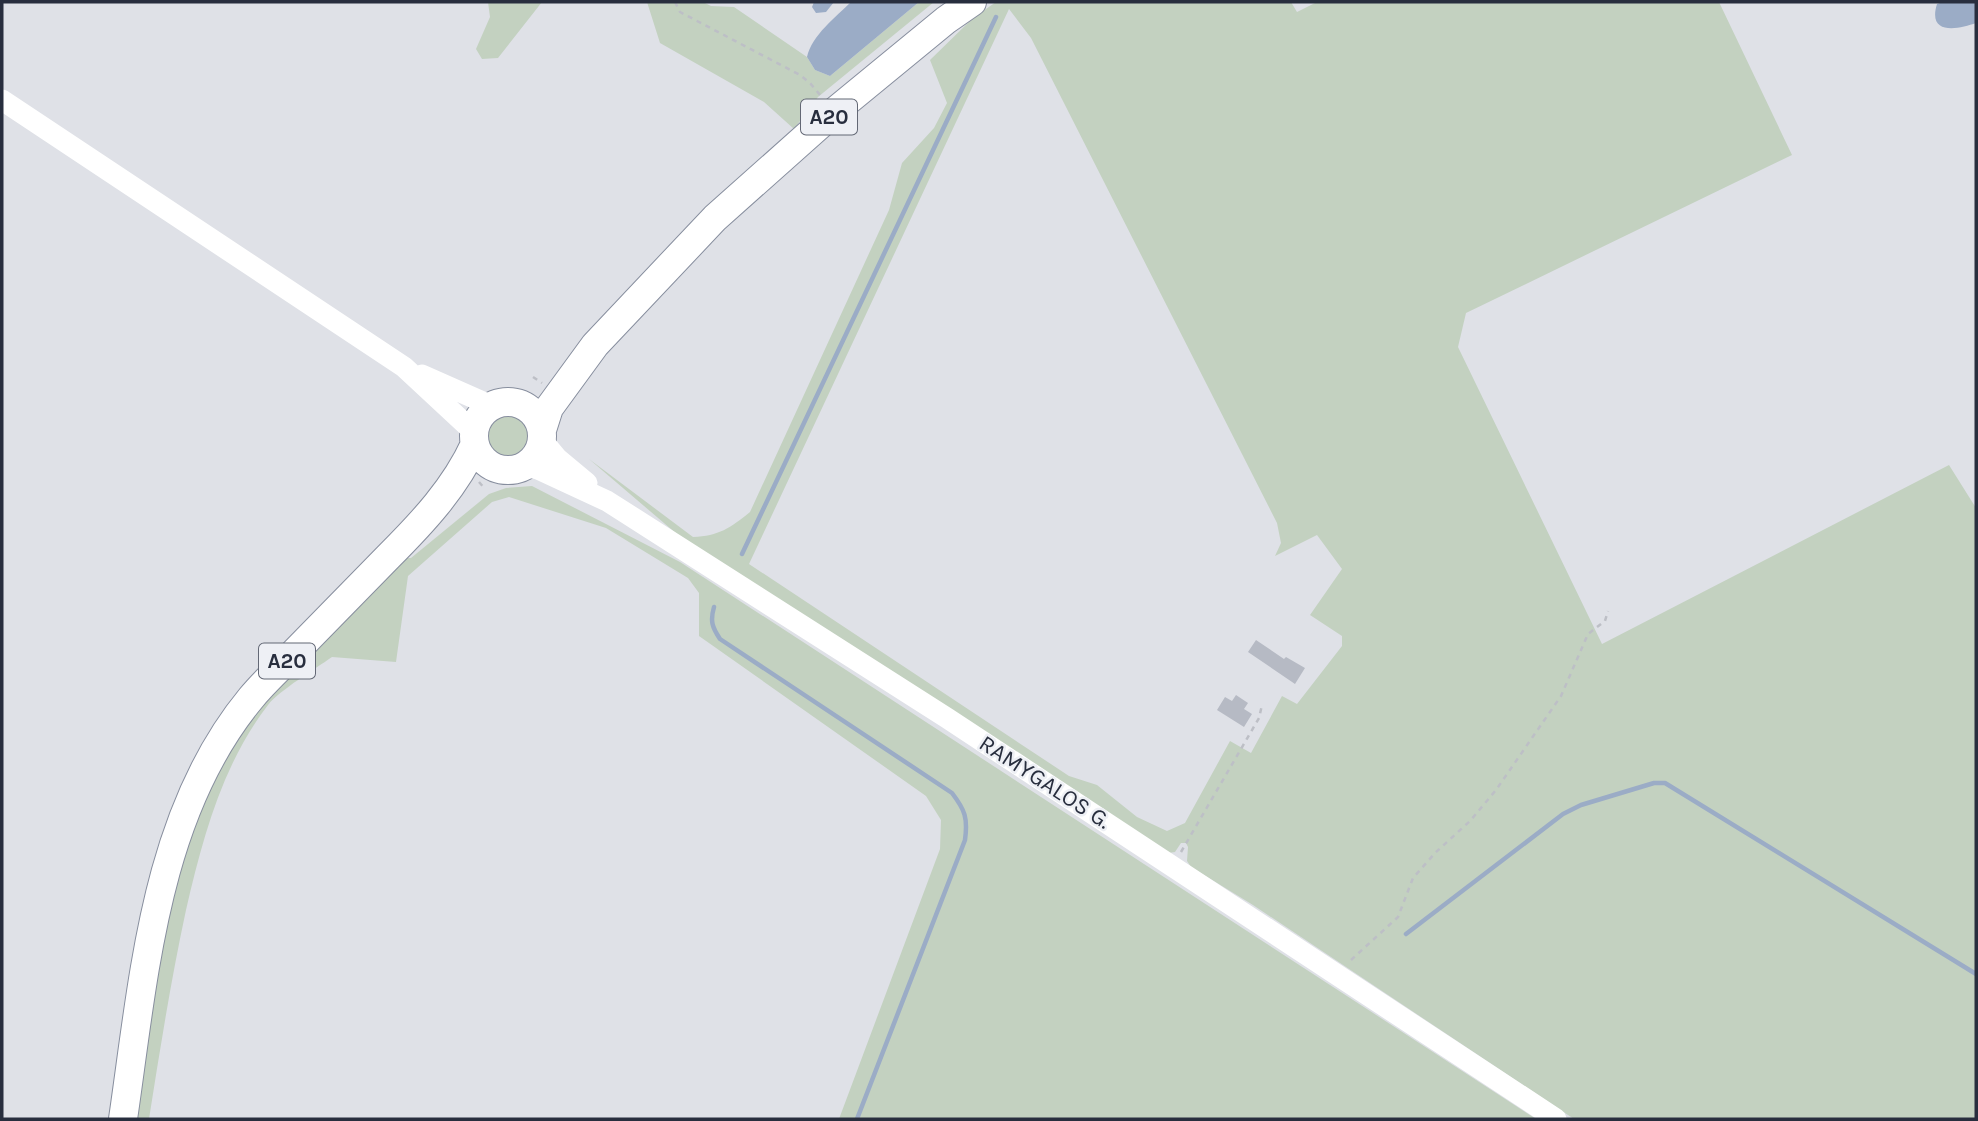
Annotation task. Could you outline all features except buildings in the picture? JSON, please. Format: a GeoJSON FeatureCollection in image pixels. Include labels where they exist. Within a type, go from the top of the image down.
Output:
{"type":"FeatureCollection","features":[{"type":"Feature","properties":{"kind":"highway","name":"A20"},"geometry":{"type":"LineString","coordinates":[[432,511],[470,485],[498,478],[536,456],[550,408],[595,345],[715,218],[834,112],[946,20],[972,2]]}},
{"type":"Feature","properties":{"kind":"highway","name":"A20"},"geometry":{"type":"LineString","coordinates":[[123,1119],[142,988],[158,904],[177,835],[196,785],[218,743],[251,697],[432,511],[460,474],[475,438],[480,417],[595,345]]}},
{"type":"Feature","properties":{"kind":"highway"},"geometry":{"type":"LineString","coordinates":[[512,397],[537,418],[542,435]]}},
{"type":"Feature","properties":{"kind":"highway"},"geometry":{"type":"LineString","coordinates":[[475,438],[484,460],[498,478]]}},
{"type":"Feature","properties":{"kind":"main road"},"geometry":{"type":"LineString","coordinates":[[2,100],[404,366],[475,438]]}},
{"type":"Feature","properties":{"kind":"main road"},"geometry":{"type":"LineString","coordinates":[[404,366],[512,397]]}},
{"type":"Feature","properties":{"kind":"main road"},"geometry":{"type":"LineString","coordinates":[[542,435],[557,458],[607,500]]}},
{"type":"Feature","properties":{"kind":"main road","name":"RAMYGALOS G."},"geometry":{"type":"LineString","coordinates":[[498,478],[538,469],[607,500],[947,718],[1556,1119]]}},
{"type":"Feature","properties":{"kind":"path"},"geometry":{"type":"LineString","coordinates":[[675,2],[680,12],[800,75],[834,112]]}},
{"type":"Feature","properties":{"kind":"path"},"geometry":{"type":"LineString","coordinates":[[512,397],[545,372]]}},
{"type":"Feature","properties":{"kind":"path"},"geometry":{"type":"LineString","coordinates":[[1336,975],[1374,936],[1398,917],[1413,878],[1434,853],[1470,821],[1496,790],[1561,696],[1588,634],[1605,621],[1608,611]]}},
{"type":"Feature","properties":{"kind":"path"},"geometry":{"type":"LineString","coordinates":[[1174,867],[1191,832],[1259,718],[1262,705]]}},
{"type":"Feature","properties":{"kind":"green space"},"geometry":{"type":"Polygon","coordinates":[[[488,2],[542,2],[498,58],[482,59],[476,49],[490,17],[488,2]]]}},
{"type":"Feature","properties":{"kind":"green space"},"geometry":{"type":"Polygon","coordinates":[[[647,2],[703,2],[711,6],[734,7],[807,57],[815,70],[830,76],[919,2],[934,2],[818,97],[794,129],[764,102],[660,43],[647,2]]]}},
{"type":"Feature","properties":{"kind":"green space"},"geometry":{"type":"Polygon","coordinates":[[[996,2],[1291,2],[1297,12],[1317,2],[1719,2],[1792,155],[1466,313],[1458,347],[1602,644],[1949,465],[1976,508],[1976,1119],[1574,1119],[1253,905],[1191,867],[1187,861],[1186,843],[1181,843],[1175,852],[1168,853],[678,535],[589,459],[693,537],[724,530],[750,512],[889,210],[902,163],[934,128],[947,103],[930,60],[973,18],[996,2]],[[1009,9],[749,564],[1069,776],[1097,785],[1137,817],[1167,831],[1185,823],[1230,741],[1251,753],[1282,696],[1297,704],[1342,646],[1342,636],[1310,615],[1342,569],[1317,535],[1275,556],[1281,543],[1277,523],[1031,38],[1009,9]]]}},
{"type":"Feature","properties":{"kind":"green space"},"geometry":{"type":"Polygon","coordinates":[[[508,413],[524,420],[531,436],[524,452],[508,459],[492,452],[485,436],[492,420],[508,413]]]}},
{"type":"Feature","properties":{"kind":"green space"},"geometry":{"type":"Polygon","coordinates":[[[532,486],[680,562],[1536,1119],[839,1119],[940,849],[941,820],[926,796],[699,636],[699,593],[688,578],[606,528],[509,497],[492,502],[408,576],[396,662],[332,657],[273,699],[252,728],[226,777],[207,829],[175,962],[149,1119],[134,1119],[171,897],[190,826],[242,725],[401,558],[411,558],[489,494],[506,488],[532,486]]]}},
{"type":"Feature","properties":{"kind":"water"},"geometry":{"type":"Polygon","coordinates":[[[814,2],[834,2],[826,12],[816,13],[812,7],[814,2]]]}},
{"type":"Feature","properties":{"kind":"water"},"geometry":{"type":"Polygon","coordinates":[[[851,2],[919,2],[830,76],[815,70],[807,57],[814,41],[851,2]]]}},
{"type":"Feature","properties":{"kind":"water"},"geometry":{"type":"Polygon","coordinates":[[[1976,2],[1976,23],[1954,28],[1940,26],[1935,14],[1937,4],[1976,2]]]}},
{"type":"Feature","properties":{"kind":"waterway"},"geometry":{"type":"LineString","coordinates":[[742,554],[996,17]]}},
{"type":"Feature","properties":{"kind":"waterway"},"geometry":{"type":"LineString","coordinates":[[714,607],[712,624],[720,639],[952,793],[964,815],[965,840],[857,1119]]}},
{"type":"Feature","properties":{"kind":"waterway"},"geometry":{"type":"LineString","coordinates":[[1406,934],[1563,814],[1581,805],[1654,783],[1665,783],[1976,974]]}}]}
